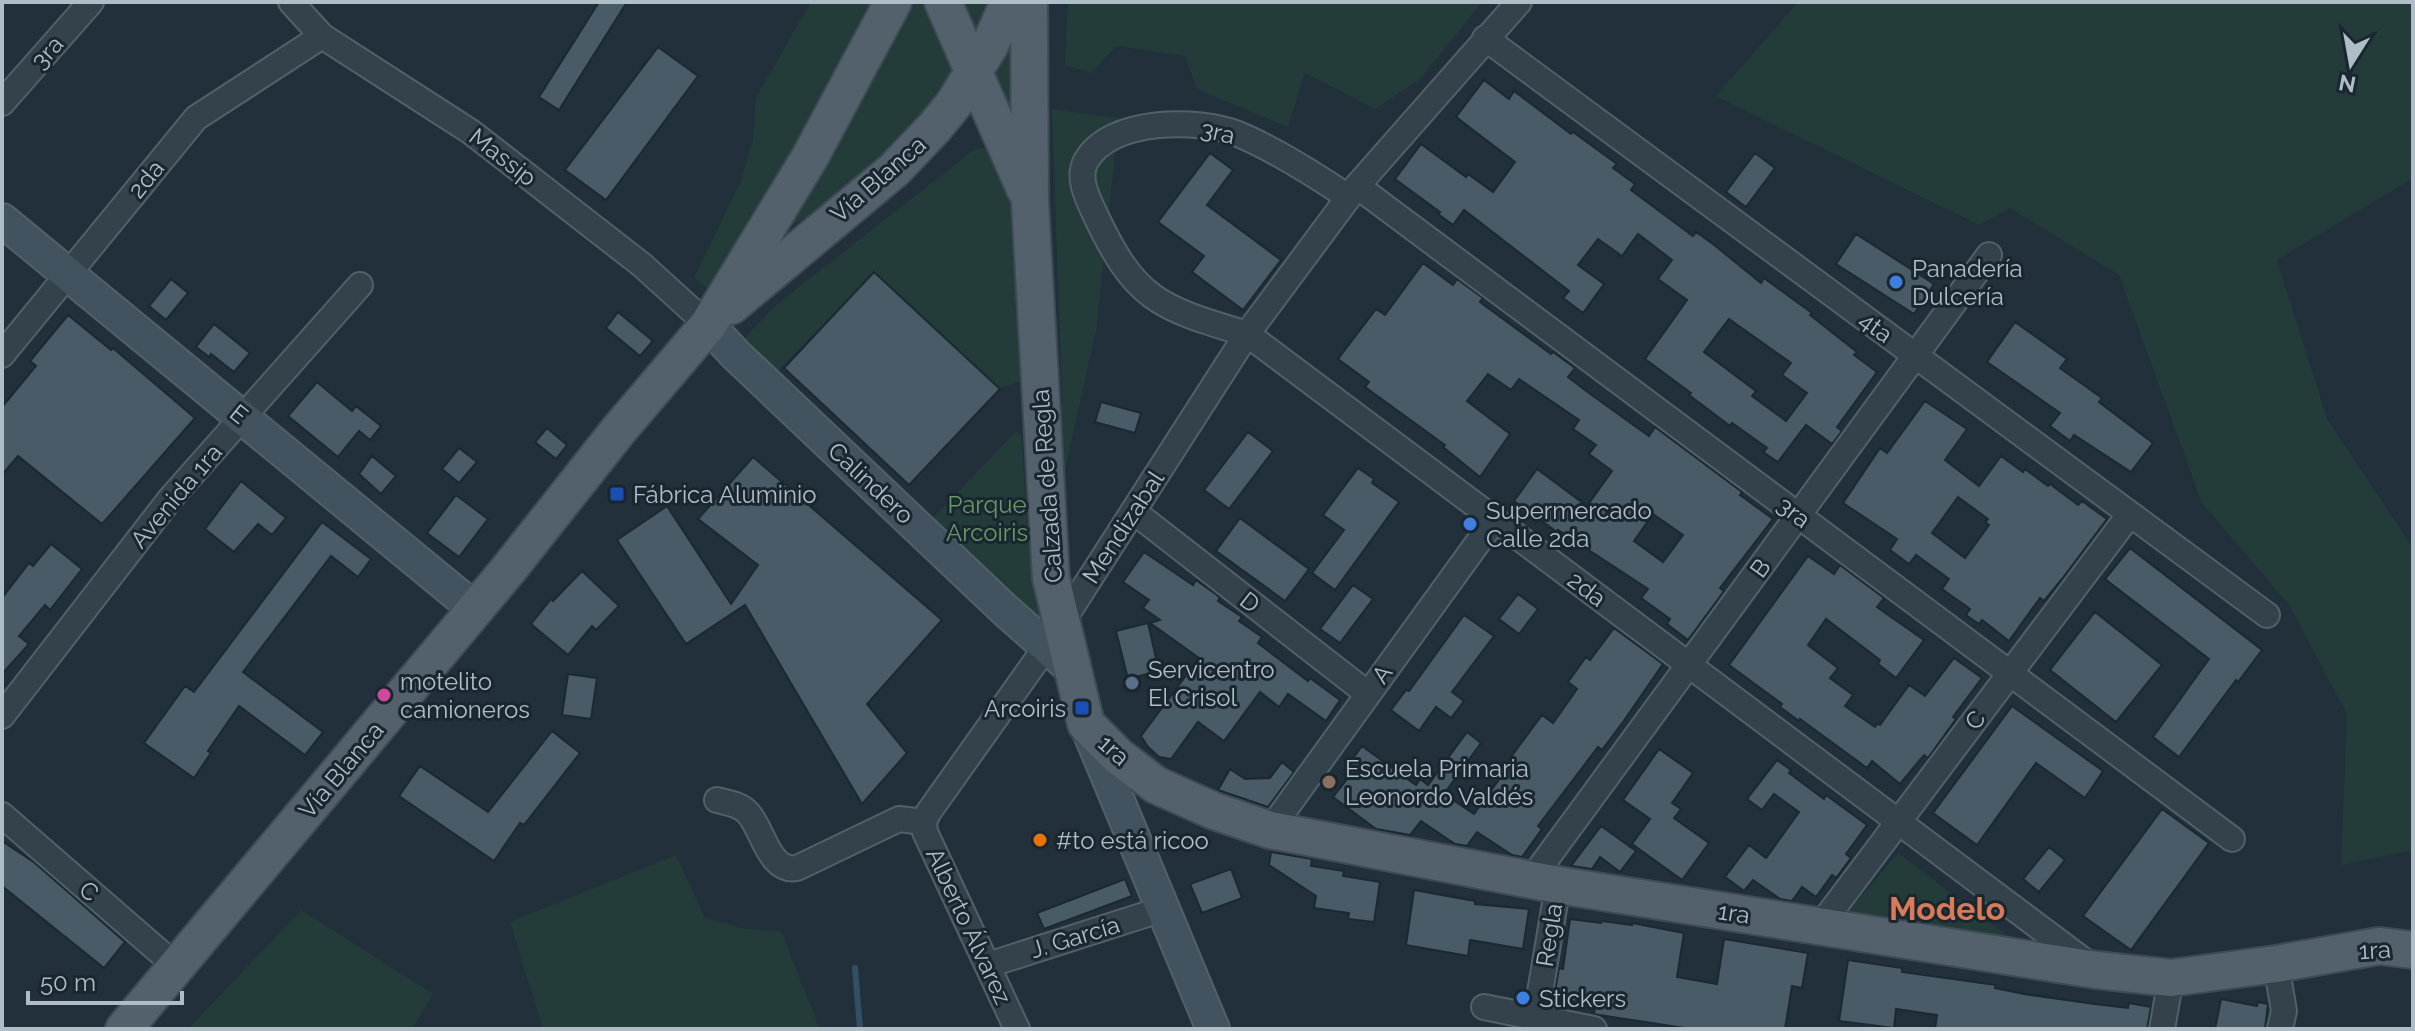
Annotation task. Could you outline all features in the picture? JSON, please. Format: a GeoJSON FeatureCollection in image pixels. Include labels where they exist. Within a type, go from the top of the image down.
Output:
{"type":"FeatureCollection","features":[{"type":"Feature","properties":{"kind":"main road","name":"Vía Blanca"},"geometry":{"type":"LineString","coordinates":[[124,1029],[708,325],[810,157],[893,2]]}},
{"type":"Feature","properties":{"kind":"main road"},"geometry":{"type":"LineString","coordinates":[[943,2],[1030,202]]}},
{"type":"Feature","properties":{"kind":"main road","name":"Vía Blanca"},"geometry":{"type":"LineString","coordinates":[[708,325],[894,170],[934,128],[953,105],[990,45],[1009,2]]}},
{"type":"Feature","properties":{"kind":"main road","name":"Calzada de Regla"},"geometry":{"type":"LineString","coordinates":[[1029,2],[1030,202],[1051,578],[1060,646],[1086,724],[1213,1029]]}},
{"type":"Feature","properties":{"kind":"main road"},"geometry":{"type":"LineString","coordinates":[[934,128],[948,122],[973,122],[987,128],[1006,145]]}},
{"type":"Feature","properties":{"kind":"main road","name":"E"},"geometry":{"type":"LineString","coordinates":[[2,220],[475,609]]}},
{"type":"Feature","properties":{"kind":"main road","name":"Calindero"},"geometry":{"type":"LineString","coordinates":[[708,325],[736,355],[1060,646]]}},
{"type":"Feature","properties":{"kind":"main road","name":"1ra"},"geometry":{"type":"LineString","coordinates":[[1086,724],[1118,756],[1156,785],[1214,811],[1270,830],[1544,882],[2096,970],[2171,978],[2379,946],[2413,950]]}},
{"type":"Feature","properties":{"kind":"street","name":"3ra"},"geometry":{"type":"LineString","coordinates":[[2,103],[91,2]]}},
{"type":"Feature","properties":{"kind":"street","name":"Massip"},"geometry":{"type":"LineString","coordinates":[[291,2],[322,36],[471,132],[642,265],[708,325]]}},
{"type":"Feature","properties":{"kind":"street","name":"Mendizabal"},"geometry":{"type":"LineString","coordinates":[[924,822],[1060,646],[1133,511],[1247,334],[1352,192],[1519,2]]}},
{"type":"Feature","properties":{"kind":"street","name":"2da"},"geometry":{"type":"LineString","coordinates":[[2,355],[196,118],[322,36]]}},
{"type":"Feature","properties":{"kind":"street","name":"4ta"},"geometry":{"type":"LineString","coordinates":[[1485,38],[2267,615]]}},
{"type":"Feature","properties":{"kind":"street","name":"3ra"},"geometry":{"type":"LineString","coordinates":[[1085,162],[1093,151],[1118,133],[1141,127],[1183,124],[1234,132],[1352,192],[1798,515],[2232,839]]}},
{"type":"Feature","properties":{"kind":"street","name":"2da"},"geometry":{"type":"LineString","coordinates":[[1085,162],[1082,173],[1086,194],[1125,270],[1151,298],[1188,316],[1247,334],[2096,970]]}},
{"type":"Feature","properties":{"kind":"street","name":"B"},"geometry":{"type":"LineString","coordinates":[[1544,882],[1688,665],[1989,255]]}},
{"type":"Feature","properties":{"kind":"street","name":"Avenida 1ra"},"geometry":{"type":"LineString","coordinates":[[2,716],[170,499],[360,285]]}},
{"type":"Feature","properties":{"kind":"street","name":"D"},"geometry":{"type":"LineString","coordinates":[[1133,511],[1368,694]]}},
{"type":"Feature","properties":{"kind":"street","name":"C"},"geometry":{"type":"LineString","coordinates":[[1820,926],[2130,514]]}},
{"type":"Feature","properties":{"kind":"street","name":"A"},"geometry":{"type":"LineString","coordinates":[[1270,830],[1495,519]]}},
{"type":"Feature","properties":{"kind":"street"},"geometry":{"type":"LineString","coordinates":[[717,800],[744,809],[773,857],[788,869],[797,868],[899,819],[924,822]]}},
{"type":"Feature","properties":{"kind":"street","name":"C"},"geometry":{"type":"LineString","coordinates":[[2,815],[177,967]]}},
{"type":"Feature","properties":{"kind":"street","name":"Alberto Álvarez"},"geometry":{"type":"LineString","coordinates":[[924,822],[925,832],[1017,1029]]}},
{"type":"Feature","properties":{"kind":"street","name":"Regla"},"geometry":{"type":"LineString","coordinates":[[1542,1022],[1544,882]]}},
{"type":"Feature","properties":{"kind":"street","name":"J. García"},"geometry":{"type":"LineString","coordinates":[[988,965],[1163,909]]}},
{"type":"Feature","properties":{"kind":"street"},"geometry":{"type":"LineString","coordinates":[[2276,964],[2284,1011],[2280,1029]]}},
{"type":"Feature","properties":{"kind":"street"},"geometry":{"type":"LineString","coordinates":[[2162,1029],[2171,978]]}},
{"type":"Feature","properties":{"kind":"street"},"geometry":{"type":"LineString","coordinates":[[1484,1007],[1542,1022],[1594,1029]]}},
{"type":"Feature","properties":{"kind":"green space"},"geometry":{"type":"Polygon","coordinates":[[[811,2],[878,2],[714,294],[694,278],[740,183],[753,140],[756,98],[811,2]]]}},
{"type":"Feature","properties":{"kind":"green space"},"geometry":{"type":"Polygon","coordinates":[[[910,2],[927,2],[959,69],[922,124],[817,211],[788,228],[910,2]]]}},
{"type":"Feature","properties":{"kind":"green space"},"geometry":{"type":"Polygon","coordinates":[[[951,2],[998,2],[974,46],[951,2]]]}},
{"type":"Feature","properties":{"kind":"green space"},"geometry":{"type":"Polygon","coordinates":[[[1068,2],[1482,2],[1420,79],[1375,109],[1305,73],[1288,127],[1197,89],[1185,56],[1117,46],[1091,73],[1065,65],[1068,2]]]}},
{"type":"Feature","properties":{"kind":"green space"},"geometry":{"type":"Polygon","coordinates":[[[1798,2],[2413,2],[2413,178],[2277,260],[2327,419],[2413,548],[2413,850],[2341,865],[2347,714],[2289,605],[2202,503],[2119,275],[2010,208],[1979,225],[1716,96],[1798,2]]]}},
{"type":"Feature","properties":{"kind":"green space"},"geometry":{"type":"Polygon","coordinates":[[[1012,40],[1019,142],[988,84],[1012,40]]]}},
{"type":"Feature","properties":{"kind":"green space"},"geometry":{"type":"Polygon","coordinates":[[[1052,109],[1119,118],[1096,331],[1058,501],[1062,398],[1052,109]]]}},
{"type":"Feature","properties":{"kind":"green space"},"geometry":{"type":"Polygon","coordinates":[[[987,148],[998,154],[1016,192],[1023,380],[1000,389],[874,272],[774,375],[740,344],[767,314],[795,290],[975,149],[987,148]]]}},
{"type":"Feature","properties":{"kind":"green space","name":"Parque Arcoiris"},"geometry":{"type":"Polygon","coordinates":[[[1016,431],[1021,435],[1028,534],[1047,624],[935,527],[934,517],[1016,431]]]}},
{"type":"Feature","properties":{"kind":"green space"},"geometry":{"type":"Polygon","coordinates":[[[1898,853],[2013,940],[1847,913],[1898,853]]]}},
{"type":"Feature","properties":{"kind":"green space"},"geometry":{"type":"Polygon","coordinates":[[[676,855],[705,918],[746,929],[781,931],[820,1029],[543,1029],[510,922],[676,855]]]}},
{"type":"Feature","properties":{"kind":"green space"},"geometry":{"type":"Polygon","coordinates":[[[301,910],[433,994],[412,1029],[188,1029],[301,910]]]}},
{"type":"Feature","properties":{"kind":"building"},"geometry":{"type":"Polygon","coordinates":[[[599,2],[627,2],[559,110],[539,97],[599,2]]]}},
{"type":"Feature","properties":{"kind":"building"},"geometry":{"type":"Polygon","coordinates":[[[658,47],[698,76],[606,200],[565,170],[658,47]]]}},
{"type":"Feature","properties":{"kind":"building"},"geometry":{"type":"Polygon","coordinates":[[[1484,80],[1509,99],[1514,91],[1617,164],[1613,168],[1635,184],[1631,190],[1693,236],[1696,232],[1713,244],[1761,283],[1764,278],[1812,313],[1810,315],[1857,352],[1854,355],[1877,372],[1837,427],[1842,431],[1832,444],[1806,425],[1778,462],[1763,452],[1767,448],[1732,423],[1730,426],[1645,359],[1687,300],[1658,279],[1672,260],[1638,234],[1622,256],[1598,239],[1578,265],[1604,284],[1583,313],[1563,298],[1569,291],[1464,210],[1453,225],[1395,179],[1421,144],[1466,177],[1468,174],[1493,192],[1515,162],[1456,117],[1484,80]],[[1729,319],[1704,352],[1756,391],[1752,396],[1786,421],[1807,393],[1782,375],[1791,363],[1729,319]]]}},
{"type":"Feature","properties":{"kind":"building"},"geometry":{"type":"Polygon","coordinates":[[[1210,153],[1233,170],[1207,205],[1281,260],[1243,310],[1192,272],[1204,256],[1158,222],[1210,153]]]}},
{"type":"Feature","properties":{"kind":"building"},"geometry":{"type":"Polygon","coordinates":[[[1755,153],[1775,168],[1746,207],[1726,192],[1755,153]]]}},
{"type":"Feature","properties":{"kind":"building"},"geometry":{"type":"Polygon","coordinates":[[[1856,234],[1934,284],[1914,314],[1836,264],[1856,234]]]}},
{"type":"Feature","properties":{"kind":"building"},"geometry":{"type":"Polygon","coordinates":[[[1423,263],[1453,285],[1457,279],[1483,298],[1480,302],[1575,368],[1568,377],[1589,393],[1649,436],[1655,427],[1773,519],[1720,588],[1724,591],[1688,640],[1667,624],[1670,619],[1641,598],[1648,589],[1514,501],[1537,469],[1587,506],[1612,471],[1589,454],[1596,445],[1573,429],[1579,420],[1519,379],[1511,390],[1488,374],[1467,401],[1510,434],[1480,477],[1443,447],[1445,445],[1365,387],[1369,382],[1338,359],[1376,309],[1385,315],[1423,263]],[[1653,514],[1634,541],[1663,562],[1683,535],[1653,514]]]}},
{"type":"Feature","properties":{"kind":"building"},"geometry":{"type":"Polygon","coordinates":[[[874,272],[1000,389],[909,485],[784,368],[874,272]]]}},
{"type":"Feature","properties":{"kind":"building"},"geometry":{"type":"Polygon","coordinates":[[[171,279],[188,293],[166,320],[149,306],[171,279]]]}},
{"type":"Feature","properties":{"kind":"building"},"geometry":{"type":"Polygon","coordinates":[[[618,312],[653,341],[640,356],[606,328],[618,312]]]}},
{"type":"Feature","properties":{"kind":"building"},"geometry":{"type":"Polygon","coordinates":[[[68,315],[111,350],[113,348],[195,418],[102,524],[18,456],[2,475],[2,407],[36,366],[30,361],[68,315]]]}},
{"type":"Feature","properties":{"kind":"building"},"geometry":{"type":"Polygon","coordinates":[[[2015,322],[2067,359],[2060,368],[2102,398],[2099,402],[2153,443],[2131,472],[2074,435],[2070,441],[2050,426],[2060,413],[1987,362],[2015,322]]]}},
{"type":"Feature","properties":{"kind":"building"},"geometry":{"type":"Polygon","coordinates":[[[214,324],[250,353],[234,372],[196,347],[214,324]]]}},
{"type":"Feature","properties":{"kind":"building"},"geometry":{"type":"Polygon","coordinates":[[[317,382],[352,411],[356,406],[381,426],[370,440],[359,431],[338,457],[288,416],[317,382]]]}},
{"type":"Feature","properties":{"kind":"building"},"geometry":{"type":"Polygon","coordinates":[[[1925,401],[1967,429],[1945,460],[1979,486],[2001,456],[2023,472],[2025,469],[2048,486],[2050,484],[2078,505],[2082,501],[2107,519],[2044,601],[2040,598],[2009,641],[1982,620],[1979,624],[1966,615],[1970,609],[1942,589],[1949,579],[1916,555],[1909,564],[1890,550],[1897,539],[1843,503],[1880,448],[1887,453],[1925,401]],[[1958,497],[1932,533],[1965,558],[1989,525],[1985,522],[1988,519],[1958,497]]]}},
{"type":"Feature","properties":{"kind":"building"},"geometry":{"type":"Polygon","coordinates":[[[1101,402],[1141,413],[1135,433],[1095,422],[1101,402]]]}},
{"type":"Feature","properties":{"kind":"building"},"geometry":{"type":"Polygon","coordinates":[[[547,428],[567,445],[556,459],[535,442],[547,428]]]}},
{"type":"Feature","properties":{"kind":"building"},"geometry":{"type":"Polygon","coordinates":[[[1248,432],[1273,451],[1229,509],[1204,490],[1248,432]]]}},
{"type":"Feature","properties":{"kind":"building"},"geometry":{"type":"Polygon","coordinates":[[[459,448],[477,462],[459,483],[442,469],[459,448]]]}},
{"type":"Feature","properties":{"kind":"building"},"geometry":{"type":"Polygon","coordinates":[[[372,456],[396,476],[381,494],[359,474],[372,456]]]}},
{"type":"Feature","properties":{"kind":"building"},"geometry":{"type":"Polygon","coordinates":[[[753,457],[942,620],[867,704],[907,753],[862,804],[745,605],[686,644],[617,540],[667,506],[731,604],[758,565],[698,519],[753,457]]]}},
{"type":"Feature","properties":{"kind":"building"},"geometry":{"type":"Polygon","coordinates":[[[1358,468],[1374,479],[1372,483],[1399,502],[1335,590],[1312,573],[1344,530],[1323,515],[1358,468]]]}},
{"type":"Feature","properties":{"kind":"building"},"geometry":{"type":"Polygon","coordinates":[[[241,481],[286,518],[272,535],[258,524],[234,552],[205,529],[241,481]]]}},
{"type":"Feature","properties":{"kind":"building"},"geometry":{"type":"Polygon","coordinates":[[[456,495],[488,519],[459,557],[427,533],[456,495]]]}},
{"type":"Feature","properties":{"kind":"building"},"geometry":{"type":"Polygon","coordinates":[[[1240,518],[1309,569],[1285,601],[1216,551],[1240,518]]]}},
{"type":"Feature","properties":{"kind":"building"},"geometry":{"type":"Polygon","coordinates":[[[322,522],[371,559],[358,577],[331,556],[243,672],[323,732],[305,755],[239,706],[208,751],[211,753],[194,778],[144,743],[185,686],[194,692],[322,522]]]}},
{"type":"Feature","properties":{"kind":"building"},"geometry":{"type":"Polygon","coordinates":[[[51,544],[82,569],[50,610],[45,605],[19,636],[29,644],[2,674],[2,598],[29,563],[33,566],[51,544]]]}},
{"type":"Feature","properties":{"kind":"building"},"geometry":{"type":"Polygon","coordinates":[[[2130,548],[2262,650],[2179,757],[2153,737],[2209,659],[2105,579],[2130,548]]]}},
{"type":"Feature","properties":{"kind":"building"},"geometry":{"type":"Polygon","coordinates":[[[1144,552],[1193,585],[1196,580],[1217,595],[1220,598],[1218,601],[1242,617],[1239,621],[1262,637],[1258,643],[1308,681],[1310,678],[1340,700],[1326,721],[1288,694],[1279,707],[1260,692],[1224,741],[1198,722],[1171,759],[1159,757],[1148,747],[1141,736],[1199,658],[1150,623],[1160,620],[1143,608],[1149,600],[1123,582],[1144,552]]]}},
{"type":"Feature","properties":{"kind":"building"},"geometry":{"type":"Polygon","coordinates":[[[1808,556],[1834,574],[1840,565],[1884,598],[1877,607],[1924,640],[1896,678],[1878,664],[1880,660],[1826,619],[1808,645],[1838,668],[1830,678],[1853,695],[1845,706],[1875,727],[1878,723],[1880,725],[1909,685],[1925,696],[1954,658],[1982,678],[1928,758],[1924,755],[1900,784],[1872,761],[1867,768],[1799,721],[1780,707],[1782,704],[1729,665],[1808,556]]]}},
{"type":"Feature","properties":{"kind":"building"},"geometry":{"type":"Polygon","coordinates":[[[582,571],[619,606],[596,630],[592,626],[568,655],[531,624],[551,599],[553,601],[582,571]]]}},
{"type":"Feature","properties":{"kind":"building"},"geometry":{"type":"Polygon","coordinates":[[[1353,585],[1373,599],[1340,643],[1320,629],[1353,585]]]}},
{"type":"Feature","properties":{"kind":"building"},"geometry":{"type":"Polygon","coordinates":[[[1518,594],[1538,609],[1519,634],[1499,619],[1518,594]]]}},
{"type":"Feature","properties":{"kind":"building"},"geometry":{"type":"Polygon","coordinates":[[[2095,612],[2162,665],[2116,722],[2050,670],[2095,612]]]}},
{"type":"Feature","properties":{"kind":"building"},"geometry":{"type":"Polygon","coordinates":[[[1464,615],[1494,636],[1452,692],[1464,701],[1451,718],[1436,707],[1419,731],[1391,710],[1406,690],[1409,691],[1464,615]]]}},
{"type":"Feature","properties":{"kind":"building"},"geometry":{"type":"Polygon","coordinates":[[[1148,623],[1159,671],[1128,679],[1116,631],[1148,623]]]}},
{"type":"Feature","properties":{"kind":"building"},"geometry":{"type":"Polygon","coordinates":[[[1614,628],[1663,664],[1602,750],[1598,747],[1538,826],[1542,829],[1522,857],[1512,855],[1477,832],[1467,846],[1455,844],[1421,821],[1410,835],[1376,829],[1333,797],[1348,778],[1342,773],[1362,746],[1416,785],[1420,779],[1428,785],[1467,732],[1481,743],[1444,794],[1474,814],[1542,715],[1553,723],[1577,689],[1568,682],[1586,657],[1590,660],[1614,628]]]}},
{"type":"Feature","properties":{"kind":"building"},"geometry":{"type":"Polygon","coordinates":[[[568,674],[597,678],[591,719],[562,715],[568,674]]]}},
{"type":"Feature","properties":{"kind":"building"},"geometry":{"type":"Polygon","coordinates":[[[2012,706],[2103,771],[2085,798],[2036,763],[1977,845],[1933,813],[2012,706]]]}},
{"type":"Feature","properties":{"kind":"building"},"geometry":{"type":"Polygon","coordinates":[[[552,731],[580,753],[524,825],[520,823],[494,861],[399,796],[420,766],[488,812],[552,731]]]}},
{"type":"Feature","properties":{"kind":"building"},"geometry":{"type":"Polygon","coordinates":[[[1659,749],[1693,773],[1672,803],[1681,809],[1674,818],[1709,843],[1682,880],[1632,844],[1650,819],[1623,800],[1659,749]]]}},
{"type":"Feature","properties":{"kind":"building"},"geometry":{"type":"Polygon","coordinates":[[[1777,760],[1824,799],[1826,795],[1867,825],[1846,854],[1851,858],[1836,878],[1832,875],[1816,897],[1802,887],[1792,901],[1780,899],[1753,880],[1744,891],[1725,877],[1749,845],[1766,858],[1799,812],[1774,794],[1762,810],[1747,799],[1777,760]]]}},
{"type":"Feature","properties":{"kind":"building"},"geometry":{"type":"Polygon","coordinates":[[[1282,762],[1294,772],[1268,807],[1218,790],[1230,769],[1245,779],[1270,778],[1282,762]]]}},
{"type":"Feature","properties":{"kind":"building"},"geometry":{"type":"Polygon","coordinates":[[[2162,809],[2209,843],[2131,950],[2083,916],[2162,809]]]}},
{"type":"Feature","properties":{"kind":"building"},"geometry":{"type":"Polygon","coordinates":[[[1601,826],[1636,851],[1620,872],[1600,857],[1592,869],[1571,866],[1601,826]]]}},
{"type":"Feature","properties":{"kind":"building"},"geometry":{"type":"Polygon","coordinates":[[[2,841],[35,863],[125,942],[104,968],[2,886],[2,841]]]}},
{"type":"Feature","properties":{"kind":"building"},"geometry":{"type":"Polygon","coordinates":[[[2049,847],[2065,860],[2039,892],[2023,879],[2049,847]]]}},
{"type":"Feature","properties":{"kind":"building"},"geometry":{"type":"Polygon","coordinates":[[[1271,852],[1312,859],[1311,866],[1344,871],[1343,876],[1380,882],[1374,922],[1348,919],[1349,913],[1314,908],[1316,896],[1269,865],[1271,852]]]}},
{"type":"Feature","properties":{"kind":"building"},"geometry":{"type":"Polygon","coordinates":[[[1231,869],[1242,898],[1202,913],[1190,884],[1231,869]]]}},
{"type":"Feature","properties":{"kind":"building"},"geometry":{"type":"Polygon","coordinates":[[[1125,879],[1132,896],[1044,929],[1037,913],[1125,879]]]}},
{"type":"Feature","properties":{"kind":"building"},"geometry":{"type":"Polygon","coordinates":[[[1414,890],[1475,901],[1475,904],[1529,909],[1523,949],[1470,940],[1468,956],[1406,945],[1414,890]]]}},
{"type":"Feature","properties":{"kind":"building"},"geometry":{"type":"Polygon","coordinates":[[[1570,919],[1632,923],[1684,933],[1677,977],[1717,984],[1724,939],[1808,953],[1802,988],[1792,986],[1785,1029],[1691,1029],[1594,1014],[1595,1006],[1554,997],[1559,968],[1563,969],[1570,919]]]}},
{"type":"Feature","properties":{"kind":"building"},"geometry":{"type":"Polygon","coordinates":[[[1848,960],[1902,968],[1902,972],[1996,985],[1995,988],[2024,994],[2128,1008],[2129,1003],[2151,1007],[2147,1029],[1935,1029],[1937,1015],[1896,1009],[1894,1028],[1839,1021],[1848,960]]]}},
{"type":"Feature","properties":{"kind":"building"},"geometry":{"type":"Polygon","coordinates":[[[2221,999],[2257,1006],[2258,1002],[2268,1004],[2265,1029],[2215,1029],[2221,999]]]}},
{"type":"Feature","properties":{"kind":"waterway"},"geometry":{"type":"LineString","coordinates":[[855,968],[860,1029]]}},
{"type":"Feature","properties":{"kind":"place","name":"Panadería Dulcería"},"geometry":{"type":"Point","coordinates":[1896,282]}},
{"type":"Feature","properties":{"kind":"place","name":"Fábrica Aluminio"},"geometry":{"type":"Point","coordinates":[617,494]}},
{"type":"Feature","properties":{"kind":"place","name":"Supermercado Calle 2da"},"geometry":{"type":"Point","coordinates":[1470,524]}},
{"type":"Feature","properties":{"kind":"place","name":"Servicentro El Crisol"},"geometry":{"type":"Point","coordinates":[1132,683]}},
{"type":"Feature","properties":{"kind":"place","name":"motelito camioneros"},"geometry":{"type":"Point","coordinates":[384,695]}},
{"type":"Feature","properties":{"kind":"place","name":"Arcoiris"},"geometry":{"type":"Point","coordinates":[1082,708]}},
{"type":"Feature","properties":{"kind":"place","name":"Escuela Primaria Leonordo Valdés"},"geometry":{"type":"Point","coordinates":[1329,782]}},
{"type":"Feature","properties":{"kind":"place","name":"#to está ricoo"},"geometry":{"type":"Point","coordinates":[1040,840]}},
{"type":"Feature","properties":{"kind":"place","name":"Stickers"},"geometry":{"type":"Point","coordinates":[1523,998]}},
{"type":"Feature","properties":{"kind":"district","name":"Modelo"},"geometry":{"type":"Point","coordinates":[1947,908]}}]}
